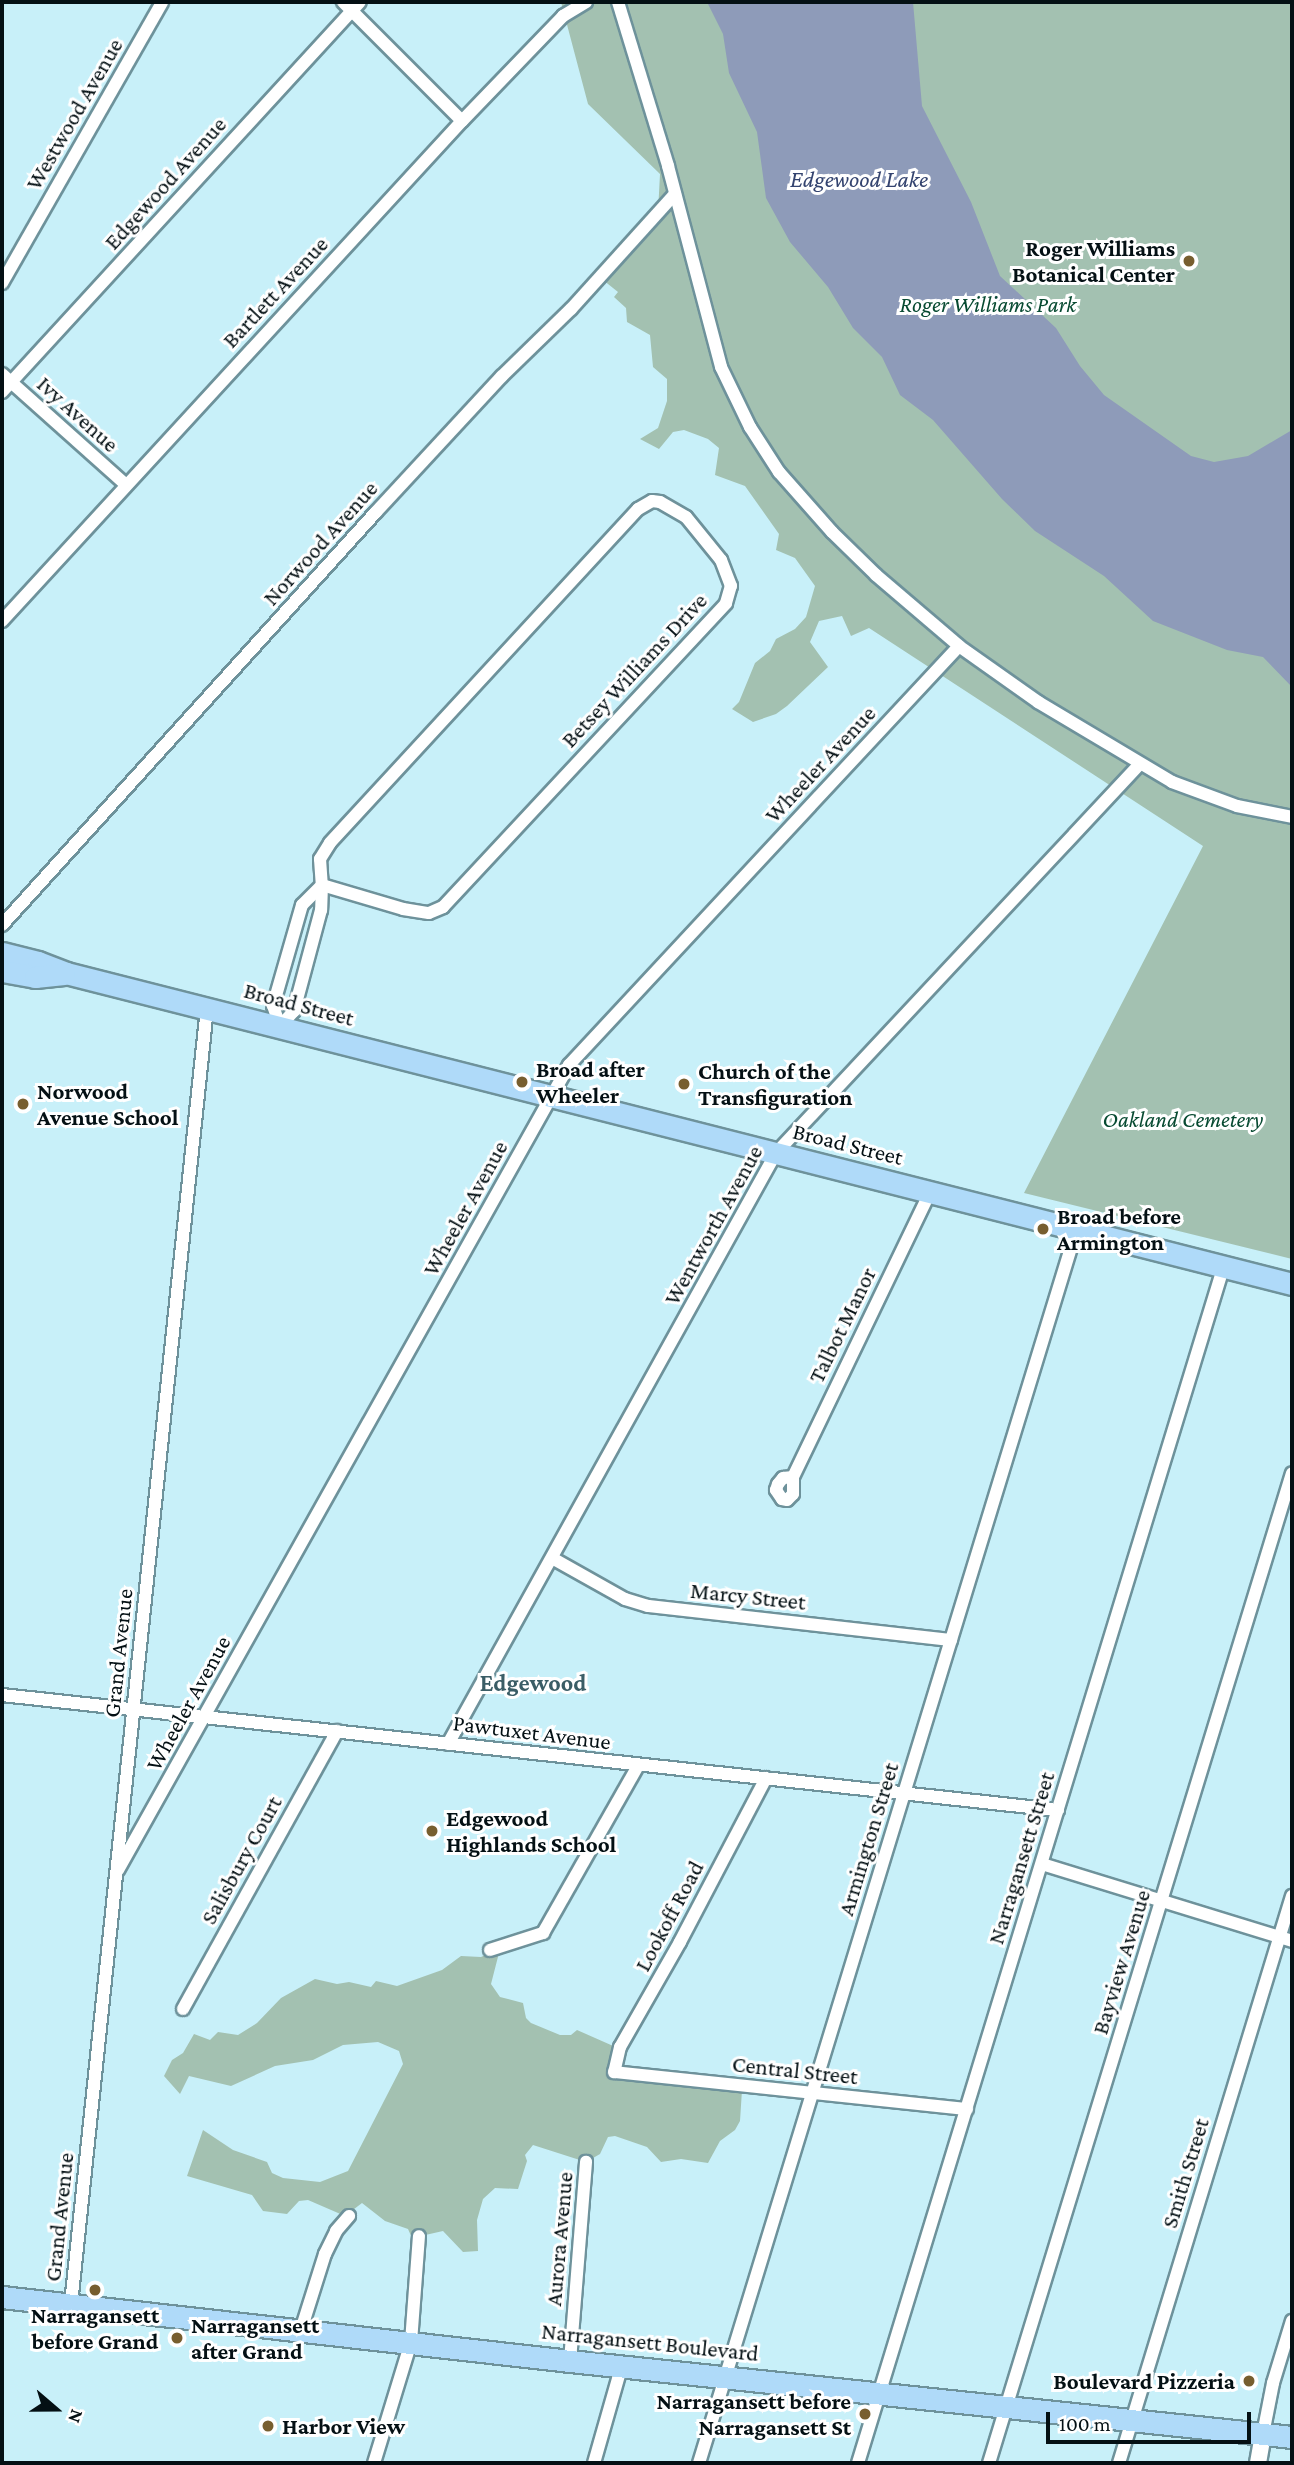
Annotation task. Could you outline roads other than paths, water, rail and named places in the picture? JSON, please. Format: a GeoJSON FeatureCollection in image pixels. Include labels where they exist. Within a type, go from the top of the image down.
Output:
{"type":"FeatureCollection","features":[{"type":"Feature","properties":{"kind":"main road","name":"Broad Street"},"geometry":{"type":"LineString","coordinates":[[2,953],[38,962],[66,974],[207,1007],[1292,1284]]}},
{"type":"Feature","properties":{"kind":"main road","name":"Broad Street"},"geometry":{"type":"LineString","coordinates":[[2,971],[35,976],[66,974]]}},
{"type":"Feature","properties":{"kind":"main road","name":"Narragansett Boulevard"},"geometry":{"type":"LineString","coordinates":[[2,2297],[570,2361],[725,2375],[1292,2437]]}},
{"type":"Feature","properties":{"kind":"street","name":"Westwood Avenue"},"geometry":{"type":"LineString","coordinates":[[2,283],[162,2]]}},
{"type":"Feature","properties":{"kind":"street","name":"Bartlett Avenue"},"geometry":{"type":"LineString","coordinates":[[2,621],[462,121],[563,16],[586,2]]}},
{"type":"Feature","properties":{"kind":"street"},"geometry":{"type":"LineString","coordinates":[[618,2],[675,194],[721,367],[759,443],[791,486],[846,547],[959,646],[1056,714],[1172,782],[1221,802],[1292,817]]}},
{"type":"Feature","properties":{"kind":"street"},"geometry":{"type":"LineString","coordinates":[[352,4],[462,121]]}},
{"type":"Feature","properties":{"kind":"street","name":"Edgewood Avenue"},"geometry":{"type":"LineString","coordinates":[[2,392],[7,378],[352,4]]}},
{"type":"Feature","properties":{"kind":"street","name":"Norwood Avenue"},"geometry":{"type":"LineString","coordinates":[[2,925],[394,493],[502,376],[571,309],[675,194]]}},
{"type":"Feature","properties":{"kind":"street","name":"Ivy Avenue"},"geometry":{"type":"LineString","coordinates":[[7,378],[125,485]]}},
{"type":"Feature","properties":{"kind":"street","name":"Betsey Williams Drive"},"geometry":{"type":"LineString","coordinates":[[280,1026],[294,1011],[321,910],[320,859],[330,843],[638,509],[652,501],[660,502],[686,517],[721,560],[731,586],[726,603],[443,907],[429,913],[403,909],[322,884]]}},
{"type":"Feature","properties":{"kind":"street","name":"Wheeler Avenue"},"geometry":{"type":"LineString","coordinates":[[118,1870],[569,1065],[959,646]]}},
{"type":"Feature","properties":{"kind":"street","name":"Wentworth Avenue"},"geometry":{"type":"LineString","coordinates":[[448,1744],[776,1153],[1139,765]]}},
{"type":"Feature","properties":{"kind":"street"},"geometry":{"type":"LineString","coordinates":[[280,1026],[274,1005],[302,905],[322,884]]}},
{"type":"Feature","properties":{"kind":"street","name":"Grand Avenue"},"geometry":{"type":"LineString","coordinates":[[71,2304],[207,1007]]}},
{"type":"Feature","properties":{"kind":"street","name":"Talbot Manor"},"geometry":{"type":"LineString","coordinates":[[793,1477],[930,1192]]}},
{"type":"Feature","properties":{"kind":"street","name":"Armington Street"},"geometry":{"type":"LineString","coordinates":[[699,2463],[1077,1228]]}},
{"type":"Feature","properties":{"kind":"street","name":"Narragansett Street"},"geometry":{"type":"LineString","coordinates":[[858,2463],[1224,1265]]}},
{"type":"Feature","properties":{"kind":"street","name":"Bayview Avenue"},"geometry":{"type":"LineString","coordinates":[[989,2463],[1292,1473]]}},
{"type":"Feature","properties":{"kind":"street","name":"Marcy Street"},"geometry":{"type":"LineString","coordinates":[[552,1559],[625,1599],[648,1606],[951,1640]]}},
{"type":"Feature","properties":{"kind":"street","name":"Pawtuxet Avenue"},"geometry":{"type":"LineString","coordinates":[[2,1695],[1058,1810]]}},
{"type":"Feature","properties":{"kind":"street","name":"Salisbury Court"},"geometry":{"type":"LineString","coordinates":[[183,2009],[337,1731]]}},
{"type":"Feature","properties":{"kind":"street"},"geometry":{"type":"LineString","coordinates":[[490,1950],[543,1933],[638,1766]]}},
{"type":"Feature","properties":{"kind":"street","name":"Lookoff Road"},"geometry":{"type":"LineString","coordinates":[[619,2073],[614,2072],[620,2047],[766,1778]]}},
{"type":"Feature","properties":{"kind":"street"},"geometry":{"type":"LineString","coordinates":[[1042,1864],[1286,1940]]}},
{"type":"Feature","properties":{"kind":"street","name":"Smith Street"},"geometry":{"type":"LineString","coordinates":[[1119,2463],[1286,1940],[1292,1896]]}},
{"type":"Feature","properties":{"kind":"street","name":"Central Street"},"geometry":{"type":"LineString","coordinates":[[619,2073],[967,2109]]}},
{"type":"Feature","properties":{"kind":"street","name":"Aurora Avenue"},"geometry":{"type":"LineString","coordinates":[[570,2361],[586,2162]]}},
{"type":"Feature","properties":{"kind":"street"},"geometry":{"type":"LineString","coordinates":[[301,2330],[325,2254],[336,2231],[349,2216]]}},
{"type":"Feature","properties":{"kind":"street"},"geometry":{"type":"LineString","coordinates":[[374,2463],[411,2342],[419,2236]]}},
{"type":"Feature","properties":{"kind":"street"},"geometry":{"type":"LineString","coordinates":[[1258,2463],[1273,2383],[1292,2320]]}},
{"type":"Feature","properties":{"kind":"street"},"geometry":{"type":"LineString","coordinates":[[594,2463],[622,2365]]}},
{"type":"Feature","properties":{"kind":"water","name":"Edgewood Lake"},"geometry":{"type":"Polygon","coordinates":[[[707,2],[913,2],[922,106],[971,202],[1000,276],[1056,328],[1080,366],[1104,395],[1191,456],[1214,462],[1248,456],[1292,430],[1292,687],[1263,657],[1227,650],[1153,621],[1104,576],[1035,531],[1002,499],[933,420],[900,395],[882,357],[853,328],[828,287],[790,242],[766,198],[757,132],[729,73],[723,34],[707,2]]]}},
{"type":"Feature","properties":{"kind":"place","name":"Roger Williams Botanical Center"},"geometry":{"type":"Point","coordinates":[1189,261]}},
{"type":"Feature","properties":{"kind":"place","name":"Broad after Wheeler"},"geometry":{"type":"Point","coordinates":[522,1082]}},
{"type":"Feature","properties":{"kind":"place","name":"Church of the Transfiguration"},"geometry":{"type":"Point","coordinates":[684,1084]}},
{"type":"Feature","properties":{"kind":"place","name":"Norwood Avenue School"},"geometry":{"type":"Point","coordinates":[23,1104]}},
{"type":"Feature","properties":{"kind":"place","name":"Broad before Armington"},"geometry":{"type":"Point","coordinates":[1043,1229]}},
{"type":"Feature","properties":{"kind":"place","name":"Edgewood Highlands School"},"geometry":{"type":"Point","coordinates":[432,1831]}},
{"type":"Feature","properties":{"kind":"place","name":"Narragansett before Grand"},"geometry":{"type":"Point","coordinates":[95,2290]}},
{"type":"Feature","properties":{"kind":"place","name":"Narragansett after Grand"},"geometry":{"type":"Point","coordinates":[177,2338]}},
{"type":"Feature","properties":{"kind":"place","name":"Boulevard Pizzeria"},"geometry":{"type":"Point","coordinates":[1249,2381]}},
{"type":"Feature","properties":{"kind":"place","name":"Narragansett before Narragansett St"},"geometry":{"type":"Point","coordinates":[865,2414]}},
{"type":"Feature","properties":{"kind":"place","name":"Harbor View"},"geometry":{"type":"Point","coordinates":[268,2426]}},
{"type":"Feature","properties":{"kind":"district","name":"Edgewood"},"geometry":{"type":"Point","coordinates":[533,1683]}},
{"type":"Feature","properties":{"kind":"park label","name":"Roger Williams Park"},"geometry":{"type":"Point","coordinates":[988,304]}},
{"type":"Feature","properties":{"kind":"park label","name":"Oakland Cemetery"},"geometry":{"type":"Point","coordinates":[1183,1119]}}]}
